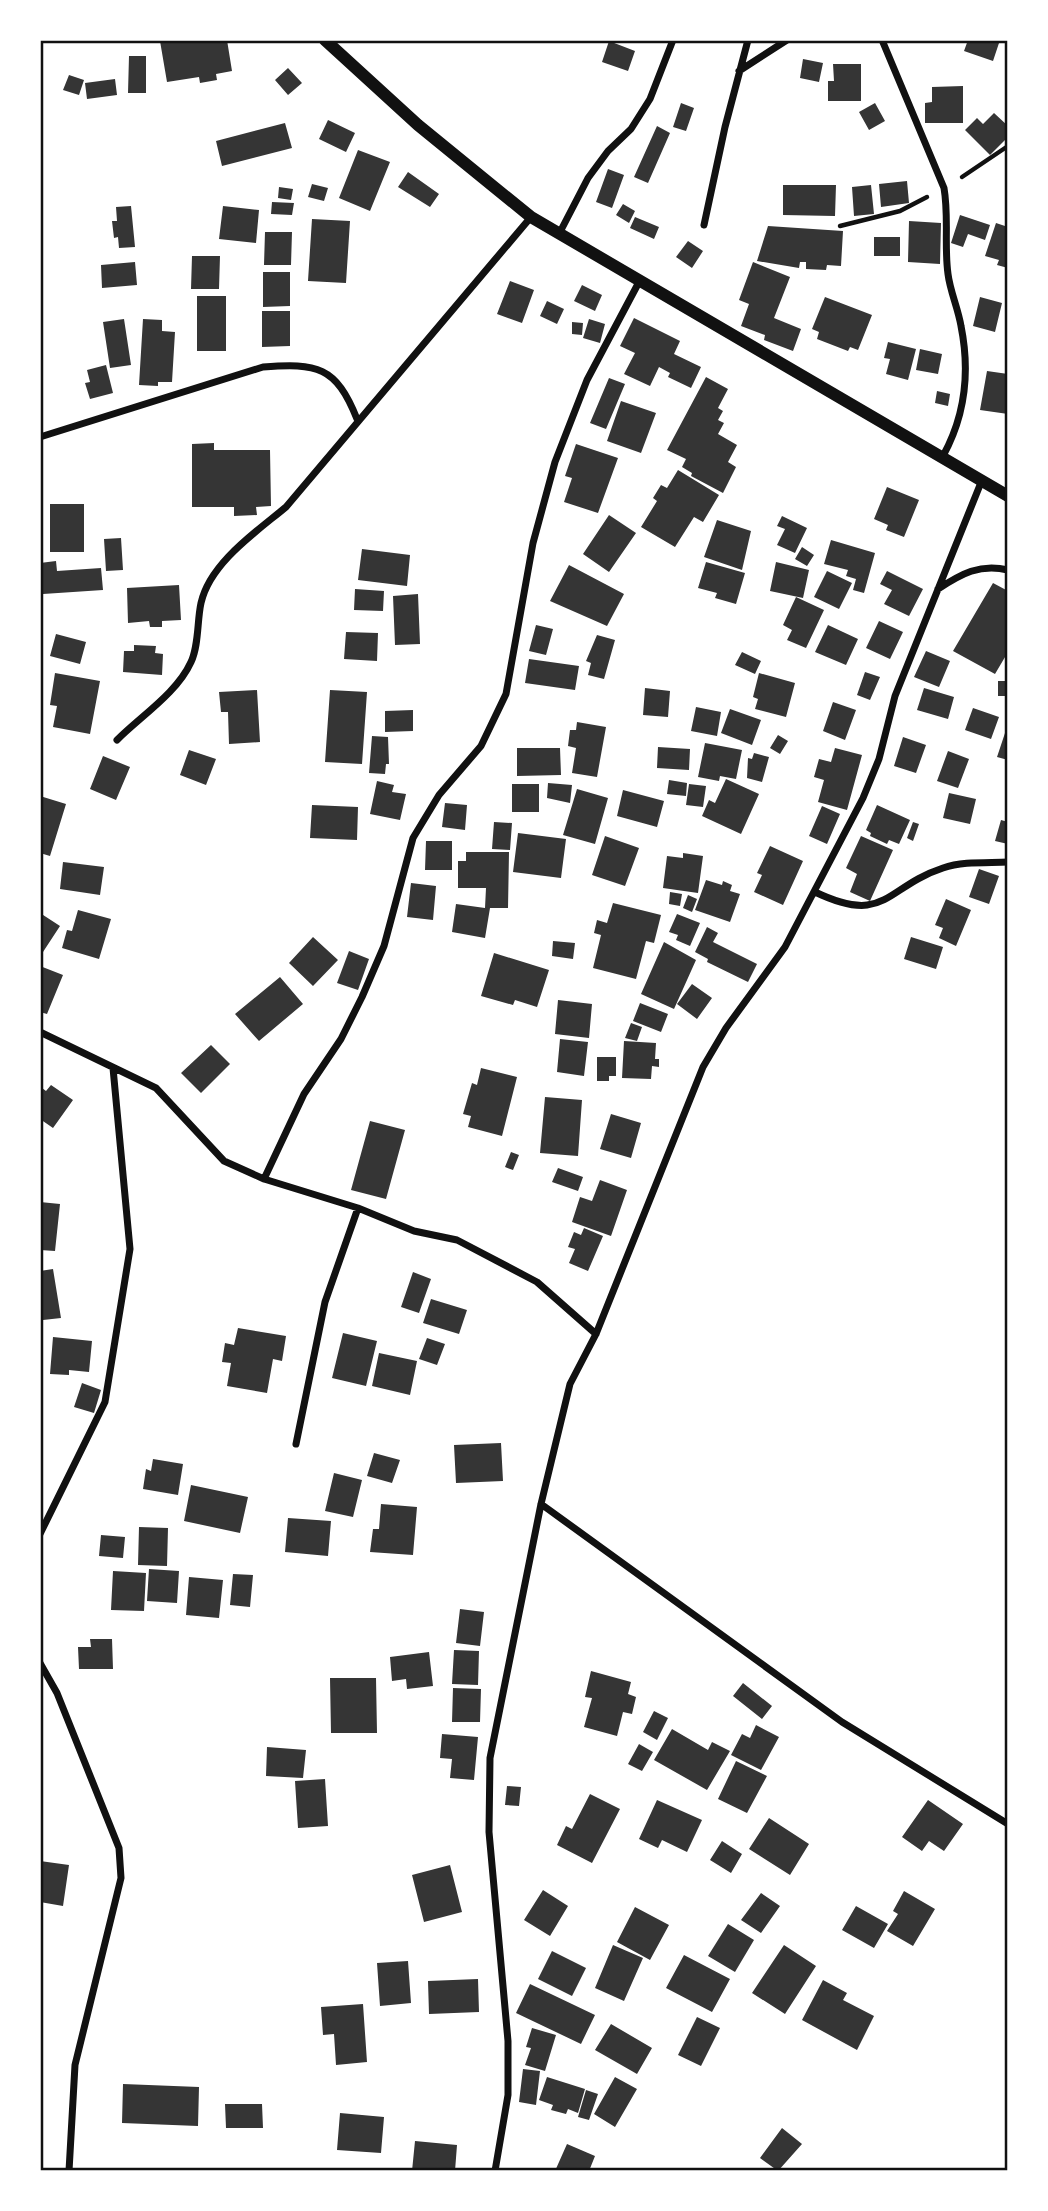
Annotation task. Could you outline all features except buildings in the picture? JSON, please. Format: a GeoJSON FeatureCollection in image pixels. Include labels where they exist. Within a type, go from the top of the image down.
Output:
{"type":"FeatureCollection","features":[{"type":"Feature","properties":{"kind":"street"},"geometry":{"type":"LineString","coordinates":[[325,40],[418,125],[531,218],[1008,496]]}},
{"type":"Feature","properties":{"kind":"street"},"geometry":{"type":"LineString","coordinates":[[558,235],[588,178],[608,151],[631,129],[650,99],[673,40]]}},
{"type":"Feature","properties":{"kind":"street"},"geometry":{"type":"LineString","coordinates":[[705,225],[748,40]]}},
{"type":"Feature","properties":{"kind":"street"},"geometry":{"type":"LineString","coordinates":[[739,71],[787,40]]}},
{"type":"Feature","properties":{"kind":"street"},"geometry":{"type":"LineString","coordinates":[[882,40],[944,188],[948,212],[948,275],[961,326],[965,383],[962,412],[943,456]]}},
{"type":"Feature","properties":{"kind":"street"},"geometry":{"type":"LineString","coordinates":[[117,740],[178,682],[192,660],[202,600],[214,575],[245,542],[286,507],[357,419],[531,218]]}},
{"type":"Feature","properties":{"kind":"street"},"geometry":{"type":"LineString","coordinates":[[264,1178],[304,1094],[341,1039],[362,997],[384,946],[413,838],[439,795],[481,746],[506,694],[533,543],[555,462],[587,380],[639,282]]}},
{"type":"Feature","properties":{"kind":"street"},"geometry":{"type":"LineString","coordinates":[[40,437],[263,367],[298,364],[328,373],[347,395],[357,419]]}},
{"type":"Feature","properties":{"kind":"street"},"geometry":{"type":"LineString","coordinates":[[495,2171],[508,2095],[508,2040],[487,1796],[490,1758],[541,1504],[570,1384],[596,1334],[703,1067],[726,1028],[756,991],[785,947],[816,892],[867,788],[879,759],[895,696],[982,479]]}},
{"type":"Feature","properties":{"kind":"street"},"geometry":{"type":"LineString","coordinates":[[937,589],[964,572],[995,567],[1008,570]]}},
{"type":"Feature","properties":{"kind":"street"},"geometry":{"type":"LineString","coordinates":[[816,892],[842,905],[866,907],[896,895],[943,867],[1008,862]]}},
{"type":"Feature","properties":{"kind":"street"},"geometry":{"type":"LineString","coordinates":[[40,1032],[156,1088],[224,1161],[264,1178],[358,1208],[414,1231],[457,1240],[537,1282],[596,1334]]}},
{"type":"Feature","properties":{"kind":"street"},"geometry":{"type":"LineString","coordinates":[[40,1534],[105,1402],[130,1249],[113,1068]]}},
{"type":"Feature","properties":{"kind":"street"},"geometry":{"type":"LineString","coordinates":[[296,1444],[325,1302],[358,1208]]}},
{"type":"Feature","properties":{"kind":"street"},"geometry":{"type":"LineString","coordinates":[[541,1504],[842,1721],[1008,1824]]}},
{"type":"Feature","properties":{"kind":"street"},"geometry":{"type":"LineString","coordinates":[[40,1663],[57,1693],[119,1847],[121,1878],[75,2065],[69,2171]]}}]}
